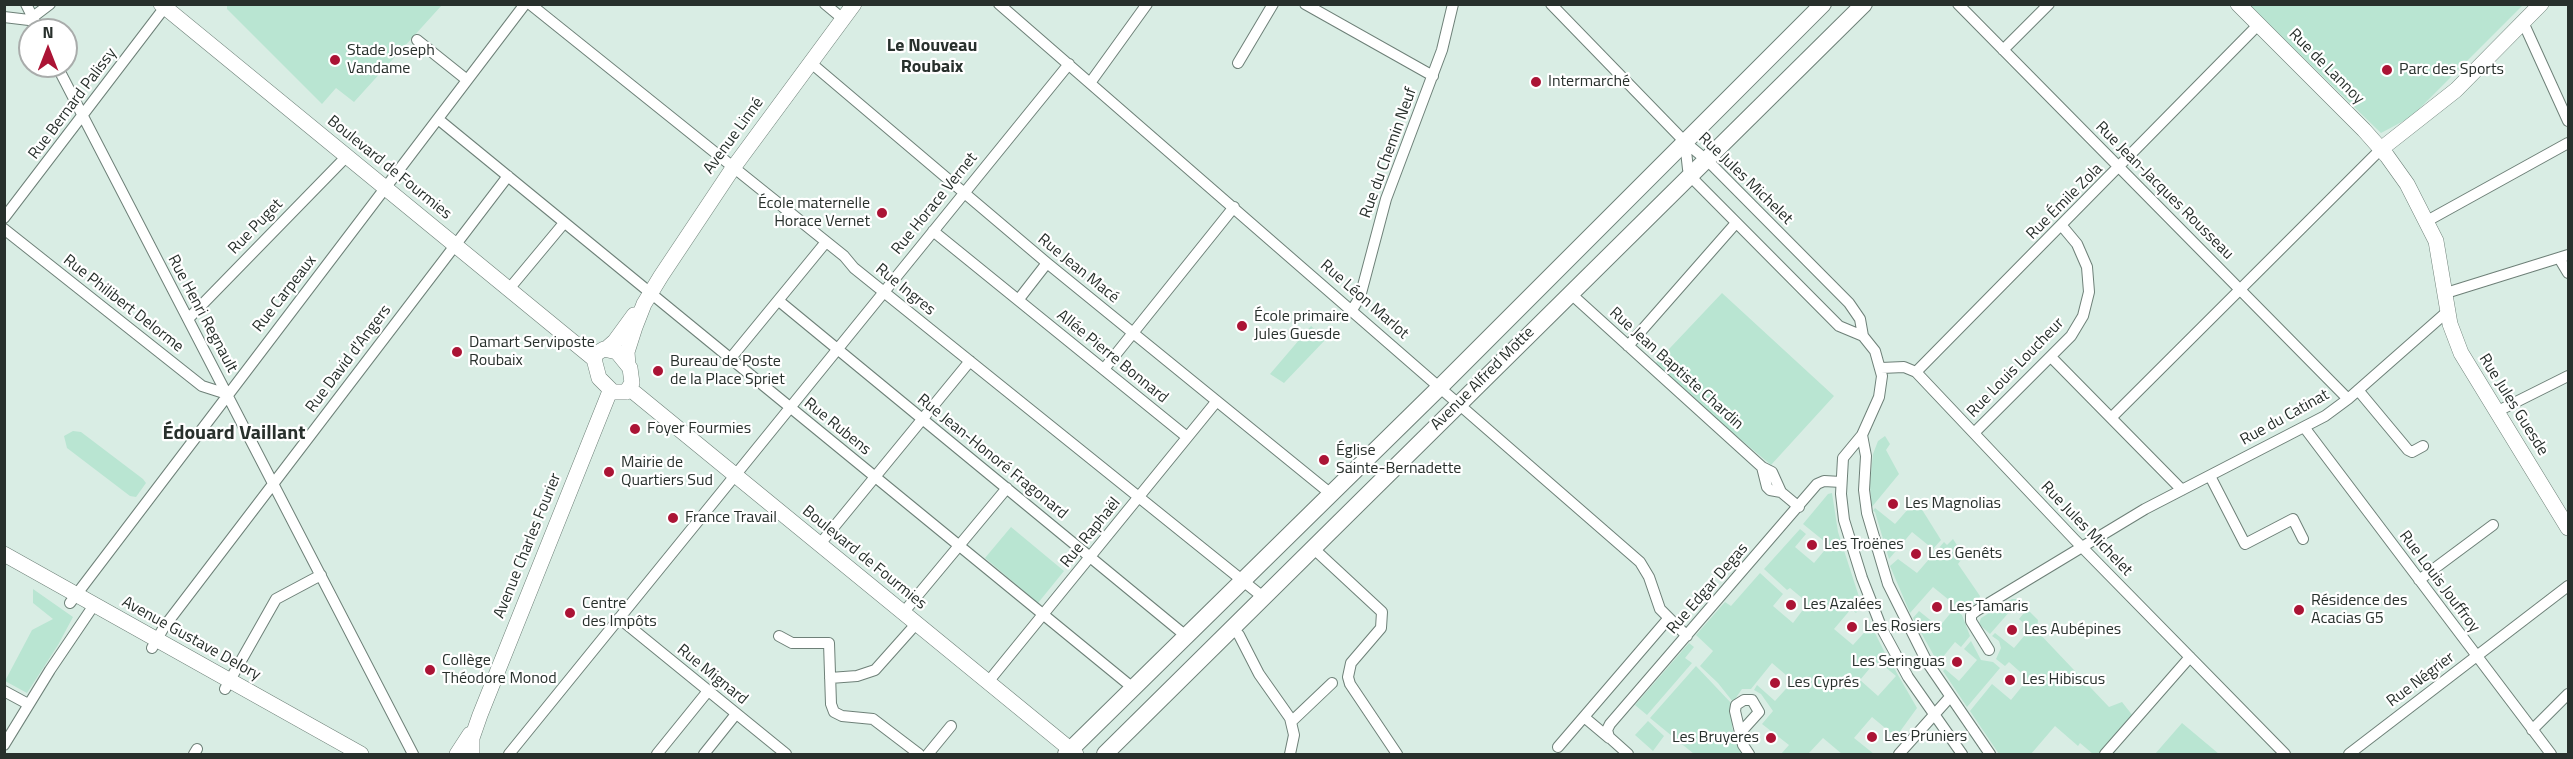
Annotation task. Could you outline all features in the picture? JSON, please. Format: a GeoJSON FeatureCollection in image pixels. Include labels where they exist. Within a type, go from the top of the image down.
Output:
{"type":"FeatureCollection","features":[{"type":"Feature","properties":{"kind":"main road","name":"Avenue Alfred Motte"},"geometry":{"type":"LineString","coordinates":[[1071,753],[1133,688],[1441,386],[1823,4]]}},
{"type":"Feature","properties":{"kind":"main road","name":"Avenue Alfred Motte"},"geometry":{"type":"LineString","coordinates":[[1105,754],[1864,4]]}},
{"type":"Feature","properties":{"kind":"street"},"geometry":{"type":"LineString","coordinates":[[26,4],[33,18],[50,4]]}},
{"type":"Feature","properties":{"kind":"street","name":"Rue Carpeaux"},"geometry":{"type":"LineString","coordinates":[[74,599],[227,394],[525,4]]}},
{"type":"Feature","properties":{"kind":"street","name":"Rue Ingres"},"geometry":{"type":"LineString","coordinates":[[530,4],[1263,597]]}},
{"type":"Feature","properties":{"kind":"street"},"geometry":{"type":"LineString","coordinates":[[825,4],[843,19]]}},
{"type":"Feature","properties":{"kind":"street","name":"Avenue Linné"},"geometry":{"type":"LineString","coordinates":[[600,354],[615,341],[650,294],[733,168],[854,4]]}},
{"type":"Feature","properties":{"kind":"street","name":"Rue Léon Marlot"},"geometry":{"type":"LineString","coordinates":[[999,4],[1441,386],[1640,562],[1649,577],[1660,609],[1687,636]]}},
{"type":"Feature","properties":{"kind":"street"},"geometry":{"type":"LineString","coordinates":[[1090,83],[1147,4]]}},
{"type":"Feature","properties":{"kind":"street"},"geometry":{"type":"LineString","coordinates":[[1238,63],[1273,4]]}},
{"type":"Feature","properties":{"kind":"street"},"geometry":{"type":"LineString","coordinates":[[1305,4],[1433,75]]}},
{"type":"Feature","properties":{"kind":"street","name":"Rue du Chemin Neuf"},"geometry":{"type":"LineString","coordinates":[[1352,310],[1360,297],[1383,206],[1445,42],[1453,4]]}},
{"type":"Feature","properties":{"kind":"street"},"geometry":{"type":"LineString","coordinates":[[1551,4],[1685,142]]}},
{"type":"Feature","properties":{"kind":"street","name":"Rue Jean-Jacques Rousseau"},"geometry":{"type":"LineString","coordinates":[[1958,4],[2348,399]]}},
{"type":"Feature","properties":{"kind":"street"},"geometry":{"type":"LineString","coordinates":[[2003,50],[2049,4]]}},
{"type":"Feature","properties":{"kind":"street","name":"Rue de Lannoy"},"geometry":{"type":"LineString","coordinates":[[2238,4],[2384,153],[2407,184],[2427,220]]}},
{"type":"Feature","properties":{"kind":"street"},"geometry":{"type":"LineString","coordinates":[[2111,418],[2239,288],[2384,153],[2448,98],[2541,4]]}},
{"type":"Feature","properties":{"kind":"street","name":"Rue Bernard Palissy"},"geometry":{"type":"LineString","coordinates":[[4,218],[163,6]]}},
{"type":"Feature","properties":{"kind":"street","name":"Boulevard de Fourmies"},"geometry":{"type":"LineString","coordinates":[[163,6],[509,289],[600,354]]}},
{"type":"Feature","properties":{"kind":"street"},"geometry":{"type":"LineString","coordinates":[[2523,22],[2568,121]]}},
{"type":"Feature","properties":{"kind":"street","name":"Rue Émile Zola"},"geometry":{"type":"LineString","coordinates":[[1916,372],[2120,168],[2258,25]]}},
{"type":"Feature","properties":{"kind":"street"},"geometry":{"type":"LineString","coordinates":[[417,40],[467,80]]}},
{"type":"Feature","properties":{"kind":"street","name":"Rue Jean Macé"},"geometry":{"type":"LineString","coordinates":[[810,63],[1047,264],[1331,494]]}},
{"type":"Feature","properties":{"kind":"street","name":"Rue Horace Vernet"},"geometry":{"type":"LineString","coordinates":[[509,754],[1069,64]]}},
{"type":"Feature","properties":{"kind":"street","name":"Rue Henri Regnault"},"geometry":{"type":"LineString","coordinates":[[63,78],[413,754]]}},
{"type":"Feature","properties":{"kind":"street","name":"Rue Rubens"},"geometry":{"type":"LineString","coordinates":[[438,119],[1133,688]]}},
{"type":"Feature","properties":{"kind":"street","name":"Rue Jules Michelet"},"geometry":{"type":"LineString","coordinates":[[1685,142],[1707,160],[1849,303],[1860,319],[1863,336],[1875,351],[1881,368]]}},
{"type":"Feature","properties":{"kind":"street","name":"Rue Jules Michelet"},"geometry":{"type":"LineString","coordinates":[[1685,142],[1686,162],[1691,175]]}},
{"type":"Feature","properties":{"kind":"street"},"geometry":{"type":"LineString","coordinates":[[2427,220],[2568,143]]}},
{"type":"Feature","properties":{"kind":"street","name":"Rue Puget"},"geometry":{"type":"LineString","coordinates":[[188,319],[346,156]]}},
{"type":"Feature","properties":{"kind":"street"},"geometry":{"type":"LineString","coordinates":[[1691,175],[1839,326],[1863,336]]}},
{"type":"Feature","properties":{"kind":"street","name":"Rue David d'Angers"},"geometry":{"type":"LineString","coordinates":[[154,644],[164,627],[508,176]]}},
{"type":"Feature","properties":{"kind":"street"},"geometry":{"type":"LineString","coordinates":[[1104,369],[1234,207]]}},
{"type":"Feature","properties":{"kind":"street","name":"Rue Jules Guesde"},"geometry":{"type":"LineString","coordinates":[[2427,220],[2438,245],[2452,331],[2461,353],[2566,521]]}},
{"type":"Feature","properties":{"kind":"street"},"geometry":{"type":"LineString","coordinates":[[509,289],[564,223]]}},
{"type":"Feature","properties":{"kind":"street"},"geometry":{"type":"LineString","coordinates":[[1628,346],[1736,223]]}},
{"type":"Feature","properties":{"kind":"street","name":"Rue Louis Loucheur"},"geometry":{"type":"LineString","coordinates":[[1974,433],[2079,326],[2089,292],[2085,261],[2077,244],[2062,226]]}},
{"type":"Feature","properties":{"kind":"street","name":"Rue Philibert Delorme"},"geometry":{"type":"LineString","coordinates":[[4,229],[202,386],[227,394]]}},
{"type":"Feature","properties":{"kind":"street","name":"Allée Pierre Bonnard"},"geometry":{"type":"LineString","coordinates":[[933,231],[1187,437]]}},
{"type":"Feature","properties":{"kind":"street"},"geometry":{"type":"LineString","coordinates":[[730,359],[826,242]]}},
{"type":"Feature","properties":{"kind":"street"},"geometry":{"type":"LineString","coordinates":[[2446,293],[2564,256],[2568,273]]}},
{"type":"Feature","properties":{"kind":"street"},"geometry":{"type":"LineString","coordinates":[[1019,299],[1047,264]]}},
{"type":"Feature","properties":{"kind":"street","name":"Rue Jean Baptiste Chardin"},"geometry":{"type":"LineString","coordinates":[[1570,293],[1762,467],[1772,472],[1781,492],[1798,507]]}},
{"type":"Feature","properties":{"kind":"street","name":"Avenue Linné"},"geometry":{"type":"LineString","coordinates":[[628,365],[629,343],[650,294]]}},
{"type":"Feature","properties":{"kind":"street","name":"Rue Jean-Honoré Fragonard"},"geometry":{"type":"LineString","coordinates":[[779,301],[1186,636]]}},
{"type":"Feature","properties":{"kind":"street","name":"Rue du Catinat"},"geometry":{"type":"LineString","coordinates":[[1989,650],[1975,630],[1971,618],[1976,610],[2145,509],[2325,416],[2348,399],[2448,311]]}},
{"type":"Feature","properties":{"kind":"street"},"geometry":{"type":"LineString","coordinates":[[617,352],[628,365],[633,378],[630,389],[621,393],[610,391],[599,378],[600,354],[617,352]]}},
{"type":"Feature","properties":{"kind":"street"},"geometry":{"type":"LineString","coordinates":[[2050,357],[2182,490]]}},
{"type":"Feature","properties":{"kind":"street"},"geometry":{"type":"LineString","coordinates":[[820,544],[970,361]]}},
{"type":"Feature","properties":{"kind":"street"},"geometry":{"type":"LineString","coordinates":[[1916,372],[1904,368],[1881,368],[1878,397],[1862,435],[1844,456],[1841,500],[1847,532],[1871,604],[1908,677],[1962,754]]}},
{"type":"Feature","properties":{"kind":"street","name":"Rue Jules Michelet"},"geometry":{"type":"LineString","coordinates":[[1916,372],[2081,547],[2285,754]]}},
{"type":"Feature","properties":{"kind":"street"},"geometry":{"type":"LineString","coordinates":[[2496,412],[2568,376]]}},
{"type":"Feature","properties":{"kind":"street","name":"Boulevard de Fourmies"},"geometry":{"type":"LineString","coordinates":[[630,389],[988,682],[1071,753]]}},
{"type":"Feature","properties":{"kind":"street"},"geometry":{"type":"LineString","coordinates":[[2358,390],[2408,450],[2412,452],[2423,446]]}},
{"type":"Feature","properties":{"kind":"street","name":"Avenue Charles Fourier"},"geometry":{"type":"LineString","coordinates":[[472,754],[472,738],[480,715],[610,391]]}},
{"type":"Feature","properties":{"kind":"street","name":"Rue Raphaël"},"geometry":{"type":"LineString","coordinates":[[988,682],[1216,402]]}},
{"type":"Feature","properties":{"kind":"street","name":"Rue Louis Jouffroy"},"geometry":{"type":"LineString","coordinates":[[2304,428],[2551,754]]}},
{"type":"Feature","properties":{"kind":"street"},"geometry":{"type":"LineString","coordinates":[[1862,435],[1866,456],[1864,490],[1867,513],[1882,566],[1911,633],[1950,697],[1990,754]]}},
{"type":"Feature","properties":{"kind":"street"},"geometry":{"type":"LineString","coordinates":[[2210,476],[2245,544],[2293,519],[2303,539]]}},
{"type":"Feature","properties":{"kind":"street","name":"Rue Edgar Degas"},"geometry":{"type":"LineString","coordinates":[[1609,736],[1610,723],[1820,482],[1841,482]]}},
{"type":"Feature","properties":{"kind":"street"},"geometry":{"type":"LineString","coordinates":[[903,613],[1007,488]]}},
{"type":"Feature","properties":{"kind":"street"},"geometry":{"type":"LineString","coordinates":[[2419,580],[2493,525]]}},
{"type":"Feature","properties":{"kind":"street"},"geometry":{"type":"LineString","coordinates":[[1313,548],[1382,612],[1381,628],[1351,663],[1348,677],[1350,684],[1397,754]]}},
{"type":"Feature","properties":{"kind":"street","name":"Avenue Gustave Delory"},"geometry":{"type":"LineString","coordinates":[[4,554],[91,609],[348,753]]}},
{"type":"Feature","properties":{"kind":"street","name":"Avenue Gustave Delory"},"geometry":{"type":"LineString","coordinates":[[4,566],[74,599]]}},
{"type":"Feature","properties":{"kind":"street"},"geometry":{"type":"LineString","coordinates":[[227,685],[276,599],[321,576]]}},
{"type":"Feature","properties":{"kind":"street","name":"Rue Négrier"},"geometry":{"type":"LineString","coordinates":[[2349,754],[2568,586]]}},
{"type":"Feature","properties":{"kind":"street"},"geometry":{"type":"LineString","coordinates":[[4,745],[28,704],[91,609]]}},
{"type":"Feature","properties":{"kind":"street","name":"Rue Mignard"},"geometry":{"type":"LineString","coordinates":[[619,618],[786,754]]}},
{"type":"Feature","properties":{"kind":"street","name":"Rue Edgar Degas"},"geometry":{"type":"LineString","coordinates":[[1558,747],[1668,619]]}},
{"type":"Feature","properties":{"kind":"street"},"geometry":{"type":"LineString","coordinates":[[830,678],[857,676],[875,670],[916,624]]}},
{"type":"Feature","properties":{"kind":"street"},"geometry":{"type":"LineString","coordinates":[[1232,628],[1292,721],[1294,740],[1290,754]]}},
{"type":"Feature","properties":{"kind":"street"},"geometry":{"type":"LineString","coordinates":[[779,636],[792,644],[829,643],[831,704],[838,715],[873,719],[920,754]]}},
{"type":"Feature","properties":{"kind":"street"},"geometry":{"type":"LineString","coordinates":[[2105,754],[2189,656]]}},
{"type":"Feature","properties":{"kind":"street"},"geometry":{"type":"LineString","coordinates":[[1292,721],[1332,683]]}},
{"type":"Feature","properties":{"kind":"street"},"geometry":{"type":"LineString","coordinates":[[4,691],[28,704]]}},
{"type":"Feature","properties":{"kind":"street"},"geometry":{"type":"LineString","coordinates":[[657,754],[708,691]]}},
{"type":"Feature","properties":{"kind":"street"},"geometry":{"type":"LineString","coordinates":[[2532,730],[2568,694]]}},
{"type":"Feature","properties":{"kind":"street"},"geometry":{"type":"LineString","coordinates":[[1899,754],[1950,697]]}},
{"type":"Feature","properties":{"kind":"street"},"geometry":{"type":"LineString","coordinates":[[704,754],[736,714]]}},
{"type":"Feature","properties":{"kind":"street","name":"Avenue Charles Fourier"},"geometry":{"type":"LineString","coordinates":[[457,754],[480,715]]}},
{"type":"Feature","properties":{"kind":"street"},"geometry":{"type":"LineString","coordinates":[[1584,717],[1628,754]]}},
{"type":"Feature","properties":{"kind":"street"},"geometry":{"type":"LineString","coordinates":[[928,754],[951,726]]}},
{"type":"Feature","properties":{"kind":"street"},"geometry":{"type":"LineString","coordinates":[[1740,734],[1749,754]]}},
{"type":"Feature","properties":{"kind":"green space","name":"Stade Joseph Vandame"},"geometry":{"type":"Polygon","coordinates":[[[227,5],[442,5],[354,102],[336,88],[322,104],[227,9],[227,5]]]}},
{"type":"Feature","properties":{"kind":"green space","name":"Parc des Sports"},"geometry":{"type":"Polygon","coordinates":[[[2249,5],[2523,5],[2411,117],[2381,133],[2249,5]]]}},
{"type":"Feature","properties":{"kind":"green space"},"geometry":{"type":"Polygon","coordinates":[[[1722,293],[1834,396],[1771,465],[1653,366],[1722,293]]]}},
{"type":"Feature","properties":{"kind":"green space"},"geometry":{"type":"Polygon","coordinates":[[[1311,326],[1326,339],[1284,383],[1270,374],[1311,326]]]}},
{"type":"Feature","properties":{"kind":"green space"},"geometry":{"type":"Polygon","coordinates":[[[73,431],[81,432],[143,479],[146,483],[136,497],[130,496],[67,448],[64,436],[73,431]]]}},
{"type":"Feature","properties":{"kind":"green space"},"geometry":{"type":"Polygon","coordinates":[[[1885,436],[1890,444],[1886,450],[1899,474],[1871,508],[1870,483],[1873,454],[1878,441],[1885,436]]]}},
{"type":"Feature","properties":{"kind":"green space"},"geometry":{"type":"Polygon","coordinates":[[[1832,493],[1838,532],[1862,606],[1856,613],[1851,609],[1834,629],[1853,645],[1871,625],[1886,655],[1879,664],[1875,662],[1860,680],[1878,696],[1896,676],[1884,666],[1890,661],[1917,708],[1896,737],[1872,717],[1854,738],[1874,754],[1842,754],[1823,738],[1808,754],[1781,754],[1789,745],[1762,724],[1773,711],[1761,694],[1754,690],[1757,685],[1775,701],[1793,681],[1772,663],[1751,689],[1742,689],[1733,702],[1700,666],[1713,651],[1696,635],[1725,602],[1731,606],[1760,573],[1783,594],[1773,606],[1793,623],[1808,603],[1790,588],[1787,590],[1764,569],[1800,529],[1806,534],[1795,547],[1814,563],[1829,545],[1803,524],[1828,494],[1832,493]]]}},
{"type":"Feature","properties":{"kind":"green space"},"geometry":{"type":"Polygon","coordinates":[[[1916,500],[1941,540],[1933,549],[1912,532],[1889,559],[1873,511],[1875,508],[1895,524],[1916,500]]]}},
{"type":"Feature","properties":{"kind":"green space"},"geometry":{"type":"Polygon","coordinates":[[[1011,527],[1064,571],[1038,603],[985,558],[1011,527]]]}},
{"type":"Feature","properties":{"kind":"green space"},"geometry":{"type":"Polygon","coordinates":[[[1953,539],[1964,556],[1958,564],[1980,596],[1979,599],[1965,613],[1933,587],[1910,613],[1890,566],[1898,559],[1917,573],[1944,542],[1947,545],[1953,539]]]}},
{"type":"Feature","properties":{"kind":"green space"},"geometry":{"type":"Polygon","coordinates":[[[33,589],[73,617],[27,693],[5,681],[32,630],[53,619],[33,603],[33,589]]]}},
{"type":"Feature","properties":{"kind":"green space"},"geometry":{"type":"Polygon","coordinates":[[[2012,599],[2018,599],[2022,605],[2014,613],[2011,610],[1990,634],[1979,624],[1981,618],[2012,599]]]}},
{"type":"Feature","properties":{"kind":"green space"},"geometry":{"type":"Polygon","coordinates":[[[1954,609],[1962,615],[1970,636],[1961,647],[1955,642],[1938,663],[1913,618],[1919,611],[1939,627],[1954,609]]]}},
{"type":"Feature","properties":{"kind":"green space"},"geometry":{"type":"Polygon","coordinates":[[[2027,609],[2038,620],[2037,631],[2109,707],[2122,702],[2133,716],[2099,754],[2093,754],[2080,743],[2078,746],[2055,726],[2031,754],[1999,754],[1970,711],[1992,684],[2011,700],[2028,679],[2009,662],[2005,666],[1996,659],[2001,648],[1999,641],[1992,636],[1995,633],[2014,648],[2030,629],[2019,619],[2027,609]]]}},
{"type":"Feature","properties":{"kind":"green space"},"geometry":{"type":"Polygon","coordinates":[[[1971,641],[1981,660],[1993,662],[2000,668],[1967,707],[1943,671],[1945,669],[1959,681],[1977,660],[1964,649],[1971,641]]]}},
{"type":"Feature","properties":{"kind":"green space"},"geometry":{"type":"Polygon","coordinates":[[[1689,643],[1694,647],[1685,658],[1692,663],[1647,715],[1635,705],[1689,643]]]}},
{"type":"Feature","properties":{"kind":"green space"},"geometry":{"type":"Polygon","coordinates":[[[1696,666],[1732,704],[1732,727],[1736,741],[1745,754],[1694,754],[1650,718],[1696,666]]]}},
{"type":"Feature","properties":{"kind":"green space"},"geometry":{"type":"Polygon","coordinates":[[[1648,721],[1664,736],[1653,751],[1635,735],[1648,721]]]}},
{"type":"Feature","properties":{"kind":"green space"},"geometry":{"type":"Polygon","coordinates":[[[2182,723],[2219,754],[2155,754],[2182,723]]]}},
{"type":"Feature","properties":{"kind":"place","name":"Stade Joseph Vandame"},"geometry":{"type":"Point","coordinates":[335,60]}},
{"type":"Feature","properties":{"kind":"place","name":"Parc des Sports"},"geometry":{"type":"Point","coordinates":[2387,70]}},
{"type":"Feature","properties":{"kind":"place","name":"Intermarché"},"geometry":{"type":"Point","coordinates":[1536,82]}},
{"type":"Feature","properties":{"kind":"place","name":"École maternelle Horace Vernet"},"geometry":{"type":"Point","coordinates":[882,213]}},
{"type":"Feature","properties":{"kind":"place","name":"École primaire Jules Guesde"},"geometry":{"type":"Point","coordinates":[1242,326]}},
{"type":"Feature","properties":{"kind":"place","name":"Damart Serviposte Roubaix"},"geometry":{"type":"Point","coordinates":[457,352]}},
{"type":"Feature","properties":{"kind":"place","name":"Bureau de Poste de la Place Spriet"},"geometry":{"type":"Point","coordinates":[658,371]}},
{"type":"Feature","properties":{"kind":"place","name":"Foyer Fourmies"},"geometry":{"type":"Point","coordinates":[635,429]}},
{"type":"Feature","properties":{"kind":"place","name":"Église Sainte-Bernadette"},"geometry":{"type":"Point","coordinates":[1324,460]}},
{"type":"Feature","properties":{"kind":"place","name":"Mairie de Quartiers Sud"},"geometry":{"type":"Point","coordinates":[609,472]}},
{"type":"Feature","properties":{"kind":"place","name":"Les Magnolias"},"geometry":{"type":"Point","coordinates":[1893,504]}},
{"type":"Feature","properties":{"kind":"place","name":"France Travail"},"geometry":{"type":"Point","coordinates":[673,518]}},
{"type":"Feature","properties":{"kind":"place","name":"Les Troënes"},"geometry":{"type":"Point","coordinates":[1812,545]}},
{"type":"Feature","properties":{"kind":"place","name":"Les Genêts"},"geometry":{"type":"Point","coordinates":[1916,554]}},
{"type":"Feature","properties":{"kind":"place","name":"Les Azalées"},"geometry":{"type":"Point","coordinates":[1791,605]}},
{"type":"Feature","properties":{"kind":"place","name":"Les Tamaris"},"geometry":{"type":"Point","coordinates":[1937,607]}},
{"type":"Feature","properties":{"kind":"place","name":"Résidence des Acacias G5"},"geometry":{"type":"Point","coordinates":[2299,610]}},
{"type":"Feature","properties":{"kind":"place","name":"Centre des Impôts"},"geometry":{"type":"Point","coordinates":[570,613]}},
{"type":"Feature","properties":{"kind":"place","name":"Les Rosiers"},"geometry":{"type":"Point","coordinates":[1852,627]}},
{"type":"Feature","properties":{"kind":"place","name":"Les Aubépines"},"geometry":{"type":"Point","coordinates":[2012,630]}},
{"type":"Feature","properties":{"kind":"place","name":"Les Seringuas"},"geometry":{"type":"Point","coordinates":[1957,662]}},
{"type":"Feature","properties":{"kind":"place","name":"Collège Théodore Monod"},"geometry":{"type":"Point","coordinates":[430,670]}},
{"type":"Feature","properties":{"kind":"place","name":"Les Hibiscus"},"geometry":{"type":"Point","coordinates":[2010,680]}},
{"type":"Feature","properties":{"kind":"place","name":"Les Cyprés"},"geometry":{"type":"Point","coordinates":[1775,683]}},
{"type":"Feature","properties":{"kind":"place","name":"Les Pruniers"},"geometry":{"type":"Point","coordinates":[1872,737]}},
{"type":"Feature","properties":{"kind":"place","name":"Les Bruyeres"},"geometry":{"type":"Point","coordinates":[1771,738]}},
{"type":"Feature","properties":{"kind":"district","name":"Le Nouveau Roubaix"},"geometry":{"type":"Point","coordinates":[932,57]}},
{"type":"Feature","properties":{"kind":"district","name":"Édouard Vaillant"},"geometry":{"type":"Point","coordinates":[234,434]}}]}
